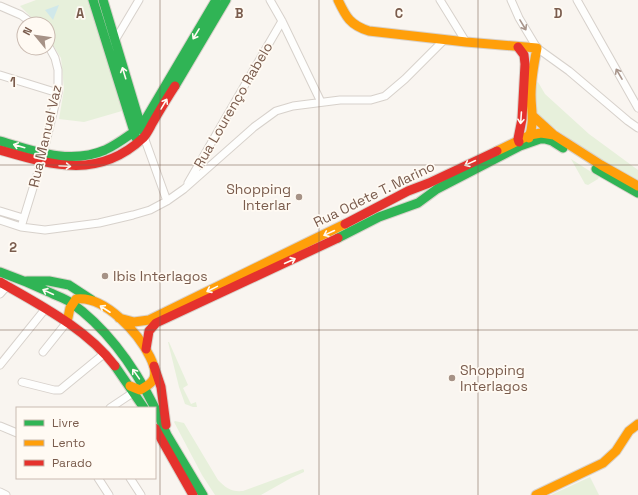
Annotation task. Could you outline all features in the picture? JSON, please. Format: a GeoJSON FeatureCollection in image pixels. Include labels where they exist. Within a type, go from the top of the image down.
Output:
{"type":"FeatureCollection","features":[{"type":"Feature","properties":{"kind":"street"},"geometry":{"type":"LineString","coordinates":[[93,0],[108,50],[138,130]]}},
{"type":"Feature","properties":{"kind":"street"},"geometry":{"type":"LineString","coordinates":[[103,0],[140,140],[167,201]]}},
{"type":"Feature","properties":{"kind":"street"},"geometry":{"type":"LineString","coordinates":[[108,50],[139,0]]}},
{"type":"Feature","properties":{"kind":"street"},"geometry":{"type":"LineString","coordinates":[[0,150],[42,158],[66,158],[94,154],[109,149],[138,130],[216,0]]}},
{"type":"Feature","properties":{"kind":"street"},"geometry":{"type":"LineString","coordinates":[[0,141],[58,166],[87,166],[125,151],[140,140],[226,0]]}},
{"type":"Feature","properties":{"kind":"street"},"geometry":{"type":"LineString","coordinates":[[270,0],[282,21],[321,102]]}},
{"type":"Feature","properties":{"kind":"street"},"geometry":{"type":"LineString","coordinates":[[338,0],[349,22],[360,29],[444,40],[537,48]]}},
{"type":"Feature","properties":{"kind":"street"},"geometry":{"type":"LineString","coordinates":[[440,0],[466,42]]}},
{"type":"Feature","properties":{"kind":"street"},"geometry":{"type":"LineString","coordinates":[[511,0],[519,18],[537,48],[569,71],[638,128]]}},
{"type":"Feature","properties":{"kind":"street"},"geometry":{"type":"LineString","coordinates":[[577,0],[638,108]]}},
{"type":"Feature","properties":{"kind":"street"},"geometry":{"type":"LineString","coordinates":[[0,6],[22,16]]}},
{"type":"Feature","properties":{"kind":"street","name":"Rua Lourenço Rabelo"},"geometry":{"type":"LineString","coordinates":[[184,189],[282,21]]}},
{"type":"Feature","properties":{"kind":"street"},"geometry":{"type":"LineString","coordinates":[[0,220],[22,227],[45,230],[99,223],[150,210],[167,201],[184,189],[254,127],[276,111],[293,106],[321,102],[340,100],[371,100],[385,96],[405,79],[444,40]]}},
{"type":"Feature","properties":{"kind":"street"},"geometry":{"type":"LineString","coordinates":[[518,47],[522,51],[525,58],[527,96],[533,116],[554,135],[601,165],[638,186]]}},
{"type":"Feature","properties":{"kind":"street"},"geometry":{"type":"LineString","coordinates":[[524,141],[522,119],[537,48]]}},
{"type":"Feature","properties":{"kind":"street","name":"Rua Manuel Vaz"},"geometry":{"type":"LineString","coordinates":[[22,227],[23,218],[42,158],[58,93],[58,70],[54,56]]}},
{"type":"Feature","properties":{"kind":"street"},"geometry":{"type":"LineString","coordinates":[[0,75],[58,93]]}},
{"type":"Feature","properties":{"kind":"street"},"geometry":{"type":"LineString","coordinates":[[524,141],[533,116]]}},
{"type":"Feature","properties":{"kind":"street","name":"Rua Odete T. Marino"},"geometry":{"type":"LineString","coordinates":[[118,318],[134,322],[149,320],[334,230],[407,192],[541,133],[554,135]]}},
{"type":"Feature","properties":{"kind":"street","name":"Rua Odete T. Marino"},"geometry":{"type":"LineString","coordinates":[[146,349],[147,334],[156,323],[337,239],[379,217],[418,203],[437,189],[524,141],[540,139],[552,141],[609,177],[638,193]]}},
{"type":"Feature","properties":{"kind":"street"},"geometry":{"type":"LineString","coordinates":[[205,154],[216,161]]}},
{"type":"Feature","properties":{"kind":"street"},"geometry":{"type":"LineString","coordinates":[[409,207],[404,202],[407,192],[417,195],[418,203]]}},
{"type":"Feature","properties":{"kind":"street"},"geometry":{"type":"LineString","coordinates":[[392,200],[398,205],[398,211]]}},
{"type":"Feature","properties":{"kind":"street"},"geometry":{"type":"LineString","coordinates":[[0,211],[23,218]]}},
{"type":"Feature","properties":{"kind":"street"},"geometry":{"type":"LineString","coordinates":[[0,272],[24,281],[72,304],[116,347],[145,387],[155,407]]}},
{"type":"Feature","properties":{"kind":"street"},"geometry":{"type":"LineString","coordinates":[[24,281],[49,281],[68,285],[118,318],[134,332],[146,349],[154,366],[161,388],[167,434]]}},
{"type":"Feature","properties":{"kind":"street"},"geometry":{"type":"LineString","coordinates":[[0,294],[4,284],[67,322],[105,352],[143,407]]}},
{"type":"Feature","properties":{"kind":"street"},"geometry":{"type":"LineString","coordinates":[[43,352],[67,322],[72,304],[76,299],[92,300]]}},
{"type":"Feature","properties":{"kind":"street"},"geometry":{"type":"LineString","coordinates":[[0,364],[46,308]]}},
{"type":"Feature","properties":{"kind":"street"},"geometry":{"type":"LineString","coordinates":[[22,382],[54,390],[60,390],[105,352]]}},
{"type":"Feature","properties":{"kind":"street"},"geometry":{"type":"LineString","coordinates":[[132,389],[138,390],[145,387],[154,377],[154,366]]}},
{"type":"Feature","properties":{"kind":"street"},"geometry":{"type":"LineString","coordinates":[[111,407],[132,389]]}},
{"type":"Feature","properties":{"kind":"street"},"geometry":{"type":"LineString","coordinates":[[156,410],[167,434],[203,495]]}},
{"type":"Feature","properties":{"kind":"street"},"geometry":{"type":"LineString","coordinates":[[536,495],[603,463],[616,451],[629,431],[638,424]]}},
{"type":"Feature","properties":{"kind":"street"},"geometry":{"type":"LineString","coordinates":[[0,426],[16,433]]}},
{"type":"Feature","properties":{"kind":"street"},"geometry":{"type":"LineString","coordinates":[[156,430],[193,495]]}},
{"type":"Feature","properties":{"kind":"street"},"geometry":{"type":"LineString","coordinates":[[99,479],[109,495]]}},
{"type":"Feature","properties":{"kind":"street"},"geometry":{"type":"LineString","coordinates":[[131,479],[141,495]]}},
{"type":"Feature","properties":{"kind":"street"},"geometry":{"type":"LineString","coordinates":[[0,492],[6,495]]}},
{"type":"Feature","properties":{"kind":"green space"},"geometry":{"type":"Polygon","coordinates":[[[36,0],[89,0],[122,111],[84,122],[59,119],[64,89],[61,58],[56,50],[56,16],[30,16],[20,6],[36,0]]]}},
{"type":"Feature","properties":{"kind":"green space"},"geometry":{"type":"Polygon","coordinates":[[[538,82],[545,94],[589,134],[638,170],[638,182],[596,158],[538,116],[534,109],[536,83],[538,82]]]}},
{"type":"Feature","properties":{"kind":"green space"},"geometry":{"type":"Polygon","coordinates":[[[571,159],[599,177],[598,179],[588,185],[585,184],[571,159]]]}},
{"type":"Feature","properties":{"kind":"green space"},"geometry":{"type":"Polygon","coordinates":[[[168,342],[188,385],[183,388],[191,404],[196,402],[197,407],[185,404],[179,387],[168,342]]]}},
{"type":"Feature","properties":{"kind":"green space"},"geometry":{"type":"Polygon","coordinates":[[[174,422],[184,423],[218,480],[232,490],[243,491],[303,469],[304,472],[261,495],[215,495],[202,475],[174,422]]]}},
{"type":"Feature","properties":{"kind":"green space"},"geometry":{"type":"Polygon","coordinates":[[[590,477],[599,495],[551,495],[590,477]]]}},
{"type":"Feature","properties":{"kind":"water"},"geometry":{"type":"Polygon","coordinates":[[[59,5],[55,16],[50,16],[45,10],[59,5]]]}},
{"type":"Feature","properties":{"kind":"traffic: fast"},"geometry":{"type":"LineString","coordinates":[[93,0],[136,138]]}},
{"type":"Feature","properties":{"kind":"traffic: fast"},"geometry":{"type":"LineString","coordinates":[[103,0],[142,130]]}},
{"type":"Feature","properties":{"kind":"traffic: fast"},"geometry":{"type":"LineString","coordinates":[[0,141],[39,152],[65,156],[92,154],[105,150],[119,142],[141,127],[216,0]]}},
{"type":"Feature","properties":{"kind":"traffic: fast"},"geometry":{"type":"LineString","coordinates":[[175,86],[226,0]]}},
{"type":"Feature","properties":{"kind":"traffic: fast"},"geometry":{"type":"LineString","coordinates":[[338,238],[379,217],[418,203],[437,189],[520,146],[540,139],[545,139],[552,141],[563,148]]}},
{"type":"Feature","properties":{"kind":"traffic: fast"},"geometry":{"type":"LineString","coordinates":[[596,169],[638,193]]}},
{"type":"Feature","properties":{"kind":"traffic: fast"},"geometry":{"type":"LineString","coordinates":[[0,272],[65,299],[83,312],[108,336],[119,350],[138,378],[154,407]]}},
{"type":"Feature","properties":{"kind":"traffic: fast"},"geometry":{"type":"LineString","coordinates":[[27,281],[49,281],[69,285],[92,300]]}},
{"type":"Feature","properties":{"kind":"traffic: fast"},"geometry":{"type":"LineString","coordinates":[[115,366],[143,407]]}},
{"type":"Feature","properties":{"kind":"traffic: fast"},"geometry":{"type":"LineString","coordinates":[[156,410],[167,435],[203,495]]}},
{"type":"Feature","properties":{"kind":"traffic: slow"},"geometry":{"type":"LineString","coordinates":[[338,0],[349,20],[357,26],[369,31],[537,48],[532,83],[532,121],[529,138]]}},
{"type":"Feature","properties":{"kind":"traffic: slow"},"geometry":{"type":"LineString","coordinates":[[533,116],[554,135]]}},
{"type":"Feature","properties":{"kind":"traffic: slow"},"geometry":{"type":"LineString","coordinates":[[497,151],[530,135],[541,133],[554,135],[601,165],[638,186]]}},
{"type":"Feature","properties":{"kind":"traffic: slow"},"geometry":{"type":"LineString","coordinates":[[119,318],[134,322],[149,320],[345,224]]}},
{"type":"Feature","properties":{"kind":"traffic: slow"},"geometry":{"type":"LineString","coordinates":[[67,322],[70,308],[76,299],[87,299],[98,303],[109,310],[129,327],[145,348],[150,357],[155,373],[152,382],[140,390],[130,386]]}},
{"type":"Feature","properties":{"kind":"traffic: slow"},"geometry":{"type":"LineString","coordinates":[[536,495],[603,463],[616,451],[629,431],[638,424]]}},
{"type":"Feature","properties":{"kind":"traffic: jam"},"geometry":{"type":"LineString","coordinates":[[518,47],[524,55],[525,64],[522,119],[518,139],[519,142]]}},
{"type":"Feature","properties":{"kind":"traffic: jam"},"geometry":{"type":"LineString","coordinates":[[0,150],[56,164],[92,164],[109,160],[126,151],[143,138],[175,86]]}},
{"type":"Feature","properties":{"kind":"traffic: jam"},"geometry":{"type":"LineString","coordinates":[[345,224],[408,191],[429,183],[497,151]]}},
{"type":"Feature","properties":{"kind":"traffic: jam"},"geometry":{"type":"LineString","coordinates":[[146,349],[149,331],[156,323],[338,238]]}},
{"type":"Feature","properties":{"kind":"traffic: jam"},"geometry":{"type":"LineString","coordinates":[[0,282],[47,309],[77,329],[91,340],[115,366]]}},
{"type":"Feature","properties":{"kind":"traffic: jam"},"geometry":{"type":"LineString","coordinates":[[154,366],[161,387],[166,425]]}},
{"type":"Feature","properties":{"kind":"traffic: jam"},"geometry":{"type":"LineString","coordinates":[[156,430],[193,495]]}},
{"type":"Feature","properties":{"kind":"place","name":"Shopping Interlar"},"geometry":{"type":"Point","coordinates":[299,197]}},
{"type":"Feature","properties":{"kind":"place","name":"Ibis Interlagos"},"geometry":{"type":"Point","coordinates":[105,276]}},
{"type":"Feature","properties":{"kind":"place","name":"Shopping Interlagos"},"geometry":{"type":"Point","coordinates":[452,378]}}]}
